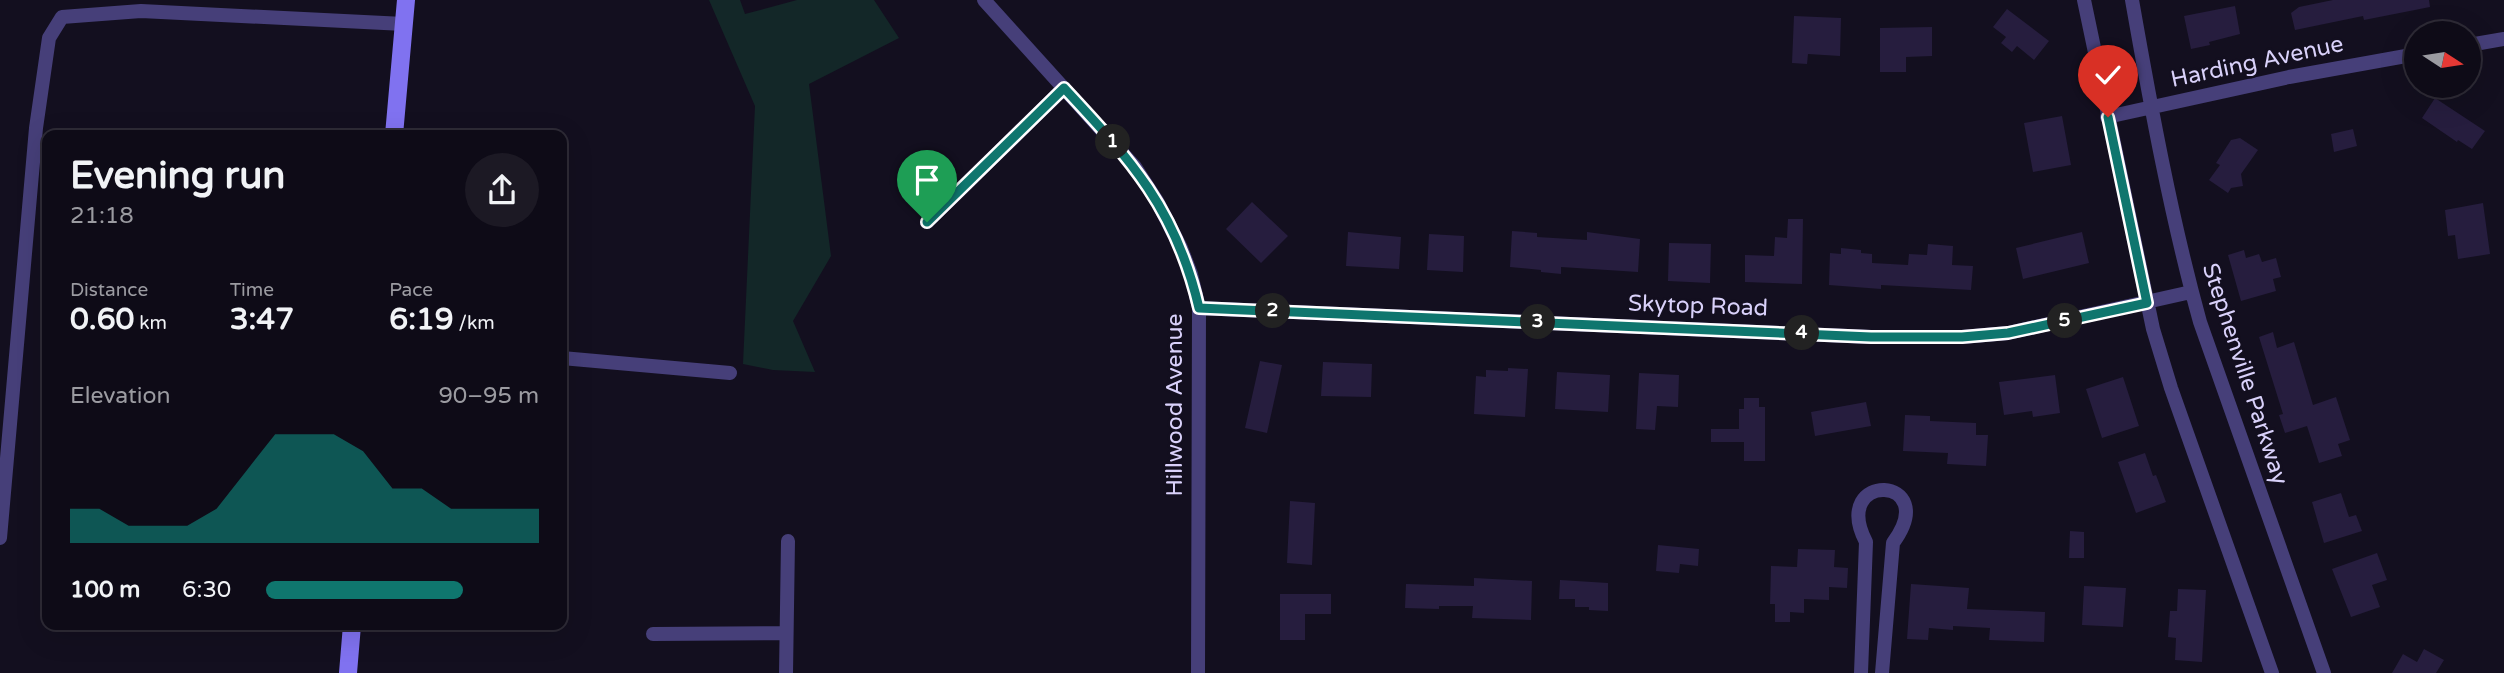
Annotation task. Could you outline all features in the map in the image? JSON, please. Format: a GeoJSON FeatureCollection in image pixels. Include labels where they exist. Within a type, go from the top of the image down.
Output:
{"type":"FeatureCollection","features":[{"type":"Feature","properties":{"kind":"street"},"geometry":{"type":"LineString","coordinates":[[394,130],[406,0]]}},
{"type":"Feature","properties":{"kind":"street","name":"Hillwood Avenue"},"geometry":{"type":"LineString","coordinates":[[984,0],[1135,167],[1157,201],[1181,247],[1191,274],[1199,308],[1198,673]]}},
{"type":"Feature","properties":{"kind":"street"},"geometry":{"type":"LineString","coordinates":[[2084,0],[2147,303],[2171,388],[2273,673]]}},
{"type":"Feature","properties":{"kind":"street","name":"Stephenville Parkway"},"geometry":{"type":"LineString","coordinates":[[2132,0],[2151,107],[2191,292],[2230,411],[2324,673]]}},
{"type":"Feature","properties":{"kind":"street"},"geometry":{"type":"LineString","coordinates":[[0,538],[4,459],[36,128],[49,38],[62,16],[141,11],[404,24]]}},
{"type":"Feature","properties":{"kind":"street"},"geometry":{"type":"LineString","coordinates":[[2482,43],[2504,39]]}},
{"type":"Feature","properties":{"kind":"street","name":"Harding Avenue"},"geometry":{"type":"LineString","coordinates":[[2108,117],[2289,77],[2404,56]]}},
{"type":"Feature","properties":{"kind":"street"},"geometry":{"type":"LineString","coordinates":[[927,222],[1064,88]]}},
{"type":"Feature","properties":{"kind":"street","name":"Skytop Road"},"geometry":{"type":"LineString","coordinates":[[1199,308],[1871,337],[1962,337],[2008,333],[2191,292]]}},
{"type":"Feature","properties":{"kind":"street"},"geometry":{"type":"LineString","coordinates":[[567,358],[730,373]]}},
{"type":"Feature","properties":{"kind":"street"},"geometry":{"type":"LineString","coordinates":[[1861,673],[1866,542],[1858,516],[1869,493],[1886,489],[1895,492],[1902,499],[1906,515],[1900,533],[1893,543],[1882,673]]}},
{"type":"Feature","properties":{"kind":"street"},"geometry":{"type":"LineString","coordinates":[[786,673],[788,541]]}},
{"type":"Feature","properties":{"kind":"street"},"geometry":{"type":"LineString","coordinates":[[348,673],[352,630]]}},
{"type":"Feature","properties":{"kind":"street"},"geometry":{"type":"LineString","coordinates":[[653,634],[786,633]]}},
{"type":"Feature","properties":{"kind":"green space"},"geometry":{"type":"Polygon","coordinates":[[[709,0],[740,0],[745,14],[797,0],[874,0],[899,38],[809,84],[831,256],[793,321],[815,372],[773,370],[743,364],[755,106],[709,0]]]}},
{"type":"Feature","properties":{"kind":"building"},"geometry":{"type":"Polygon","coordinates":[[[2333,0],[2429,0],[2430,7],[2364,20],[2363,16],[2295,30],[2291,13],[2299,7],[2333,0]]]}},
{"type":"Feature","properties":{"kind":"building"},"geometry":{"type":"Polygon","coordinates":[[[2235,6],[2240,34],[2191,49],[2184,16],[2235,6]]]}},
{"type":"Feature","properties":{"kind":"building"},"geometry":{"type":"Polygon","coordinates":[[[2007,9],[2049,41],[2034,60],[2017,46],[2012,52],[2001,43],[2006,37],[1993,27],[2007,9]]]}},
{"type":"Feature","properties":{"kind":"building"},"geometry":{"type":"Polygon","coordinates":[[[1794,16],[1841,18],[1840,56],[1808,54],[1807,64],[1792,63],[1794,16]]]}},
{"type":"Feature","properties":{"kind":"building"},"geometry":{"type":"Polygon","coordinates":[[[1932,27],[1932,56],[1906,57],[1906,72],[1880,72],[1880,28],[1932,27]]]}},
{"type":"Feature","properties":{"kind":"building"},"geometry":{"type":"Polygon","coordinates":[[[2435,98],[2485,131],[2472,149],[2422,118],[2435,98]]]}},
{"type":"Feature","properties":{"kind":"building"},"geometry":{"type":"Polygon","coordinates":[[[2062,116],[2071,165],[2033,172],[2024,123],[2062,116]]]}},
{"type":"Feature","properties":{"kind":"building"},"geometry":{"type":"Polygon","coordinates":[[[2353,129],[2357,146],[2334,152],[2331,134],[2353,129]]]}},
{"type":"Feature","properties":{"kind":"building"},"geometry":{"type":"Polygon","coordinates":[[[2240,138],[2258,150],[2241,174],[2243,186],[2231,188],[2228,193],[2209,180],[2220,165],[2216,163],[2231,140],[2240,138]]]}},
{"type":"Feature","properties":{"kind":"building"},"geometry":{"type":"Polygon","coordinates":[[[1252,202],[1288,236],[1261,263],[1226,229],[1252,202]]]}},
{"type":"Feature","properties":{"kind":"building"},"geometry":{"type":"Polygon","coordinates":[[[2483,203],[2490,254],[2458,259],[2455,235],[2448,236],[2445,210],[2483,203]]]}},
{"type":"Feature","properties":{"kind":"building"},"geometry":{"type":"Polygon","coordinates":[[[1788,219],[1803,219],[1802,284],[1745,282],[1745,255],[1774,256],[1775,237],[1787,238],[1788,219]]]}},
{"type":"Feature","properties":{"kind":"building"},"geometry":{"type":"Polygon","coordinates":[[[1512,231],[1537,233],[1537,237],[1587,240],[1587,232],[1640,239],[1638,272],[1561,267],[1561,274],[1510,267],[1512,231]]]}},
{"type":"Feature","properties":{"kind":"building"},"geometry":{"type":"Polygon","coordinates":[[[1348,232],[1401,237],[1399,269],[1346,266],[1348,232]]]}},
{"type":"Feature","properties":{"kind":"building"},"geometry":{"type":"Polygon","coordinates":[[[2082,232],[2089,263],[2023,279],[2016,248],[2082,232]]]}},
{"type":"Feature","properties":{"kind":"building"},"geometry":{"type":"Polygon","coordinates":[[[1429,234],[1464,236],[1463,272],[1427,270],[1429,234]]]}},
{"type":"Feature","properties":{"kind":"building"},"geometry":{"type":"Polygon","coordinates":[[[1669,243],[1711,244],[1710,283],[1668,281],[1669,243]]]}},
{"type":"Feature","properties":{"kind":"building"},"geometry":{"type":"Polygon","coordinates":[[[1928,244],[1953,246],[1952,265],[1973,266],[1971,290],[1881,285],[1881,289],[1829,285],[1830,253],[1841,254],[1841,248],[1872,254],[1872,263],[1908,265],[1909,254],[1927,255],[1928,244]]]}},
{"type":"Feature","properties":{"kind":"building"},"geometry":{"type":"Polygon","coordinates":[[[2244,250],[2246,258],[2259,254],[2262,262],[2276,258],[2281,277],[2273,279],[2276,291],[2241,301],[2228,255],[2244,250]]]}},
{"type":"Feature","properties":{"kind":"building"},"geometry":{"type":"Polygon","coordinates":[[[2273,332],[2277,348],[2294,342],[2313,405],[2336,397],[2350,440],[2338,444],[2342,456],[2319,463],[2307,426],[2285,433],[2279,415],[2283,414],[2259,337],[2273,332]]]}},
{"type":"Feature","properties":{"kind":"building"},"geometry":{"type":"Polygon","coordinates":[[[1260,361],[1282,365],[1267,433],[1245,428],[1260,361]]]}},
{"type":"Feature","properties":{"kind":"building"},"geometry":{"type":"Polygon","coordinates":[[[1323,362],[1372,364],[1371,397],[1321,396],[1323,362]]]}},
{"type":"Feature","properties":{"kind":"building"},"geometry":{"type":"Polygon","coordinates":[[[1508,368],[1528,369],[1525,417],[1474,414],[1476,376],[1486,377],[1486,370],[1508,371],[1508,368]]]}},
{"type":"Feature","properties":{"kind":"building"},"geometry":{"type":"Polygon","coordinates":[[[1557,372],[1610,375],[1608,412],[1555,409],[1557,372]]]}},
{"type":"Feature","properties":{"kind":"building"},"geometry":{"type":"Polygon","coordinates":[[[1639,373],[1679,375],[1678,407],[1657,406],[1655,430],[1636,429],[1639,373]]]}},
{"type":"Feature","properties":{"kind":"building"},"geometry":{"type":"Polygon","coordinates":[[[2055,375],[2060,413],[2033,417],[2032,411],[2004,415],[1999,382],[2055,375]]]}},
{"type":"Feature","properties":{"kind":"building"},"geometry":{"type":"Polygon","coordinates":[[[2123,377],[2139,426],[2102,438],[2086,389],[2123,377]]]}},
{"type":"Feature","properties":{"kind":"building"},"geometry":{"type":"Polygon","coordinates":[[[1744,398],[1759,398],[1759,407],[1765,407],[1765,461],[1744,461],[1744,442],[1711,442],[1711,429],[1739,429],[1739,409],[1744,409],[1744,398]]]}},
{"type":"Feature","properties":{"kind":"building"},"geometry":{"type":"Polygon","coordinates":[[[1866,402],[1871,426],[1815,436],[1811,412],[1866,402]]]}},
{"type":"Feature","properties":{"kind":"building"},"geometry":{"type":"Polygon","coordinates":[[[1905,415],[1930,416],[1930,421],[1976,423],[1976,435],[1988,435],[1986,466],[1947,464],[1948,453],[1903,451],[1905,415]]]}},
{"type":"Feature","properties":{"kind":"building"},"geometry":{"type":"Polygon","coordinates":[[[2145,453],[2166,502],[2136,513],[2118,462],[2145,453]]]}},
{"type":"Feature","properties":{"kind":"building"},"geometry":{"type":"Polygon","coordinates":[[[2341,493],[2349,517],[2356,515],[2362,531],[2324,543],[2312,502],[2341,493]]]}},
{"type":"Feature","properties":{"kind":"building"},"geometry":{"type":"Polygon","coordinates":[[[1290,501],[1315,503],[1312,565],[1287,563],[1290,501]]]}},
{"type":"Feature","properties":{"kind":"building"},"geometry":{"type":"Polygon","coordinates":[[[2070,531],[2084,532],[2084,558],[2069,558],[2070,531]]]}},
{"type":"Feature","properties":{"kind":"building"},"geometry":{"type":"Polygon","coordinates":[[[1658,545],[1699,549],[1698,566],[1680,564],[1679,573],[1656,571],[1658,545]]]}},
{"type":"Feature","properties":{"kind":"building"},"geometry":{"type":"Polygon","coordinates":[[[1798,549],[1835,550],[1834,567],[1848,568],[1847,588],[1829,587],[1829,600],[1804,599],[1804,613],[1790,612],[1790,622],[1775,622],[1775,604],[1770,604],[1771,566],[1797,567],[1798,549]]]}},
{"type":"Feature","properties":{"kind":"building"},"geometry":{"type":"Polygon","coordinates":[[[2377,553],[2387,580],[2372,585],[2380,607],[2351,617],[2332,569],[2377,553]]]}},
{"type":"Feature","properties":{"kind":"building"},"geometry":{"type":"Polygon","coordinates":[[[1474,578],[1532,581],[1531,620],[1472,618],[1473,606],[1405,608],[1406,584],[1474,586],[1474,578]]]}},
{"type":"Feature","properties":{"kind":"building"},"geometry":{"type":"Polygon","coordinates":[[[1560,580],[1608,583],[1608,611],[1575,607],[1575,599],[1559,599],[1560,580]]]}},
{"type":"Feature","properties":{"kind":"building"},"geometry":{"type":"Polygon","coordinates":[[[1911,584],[1969,588],[1967,609],[2045,612],[2044,642],[1989,640],[1990,628],[1953,626],[1953,630],[1929,628],[1928,640],[1907,639],[1911,584]]]}},
{"type":"Feature","properties":{"kind":"building"},"geometry":{"type":"Polygon","coordinates":[[[2084,586],[2126,588],[2123,627],[2082,625],[2084,586]]]}},
{"type":"Feature","properties":{"kind":"building"},"geometry":{"type":"Polygon","coordinates":[[[2178,589],[2206,590],[2202,662],[2175,660],[2176,638],[2168,637],[2170,611],[2177,611],[2178,589]]]}},
{"type":"Feature","properties":{"kind":"building"},"geometry":{"type":"Polygon","coordinates":[[[1280,594],[1331,594],[1331,614],[1305,614],[1305,640],[1280,640],[1280,594]]]}},
{"type":"Feature","properties":{"kind":"building"},"geometry":{"type":"Polygon","coordinates":[[[2424,649],[2444,660],[2436,673],[2392,673],[2403,654],[2417,662],[2424,649]]]}},
{"type":"Feature","properties":{"kind":"route"},"geometry":{"type":"LineString","coordinates":[[927,222],[1064,88],[1135,167],[1157,201],[1181,247],[1199,308],[1871,337],[1962,337],[2008,333],[2147,303],[2108,117]]}}]}
